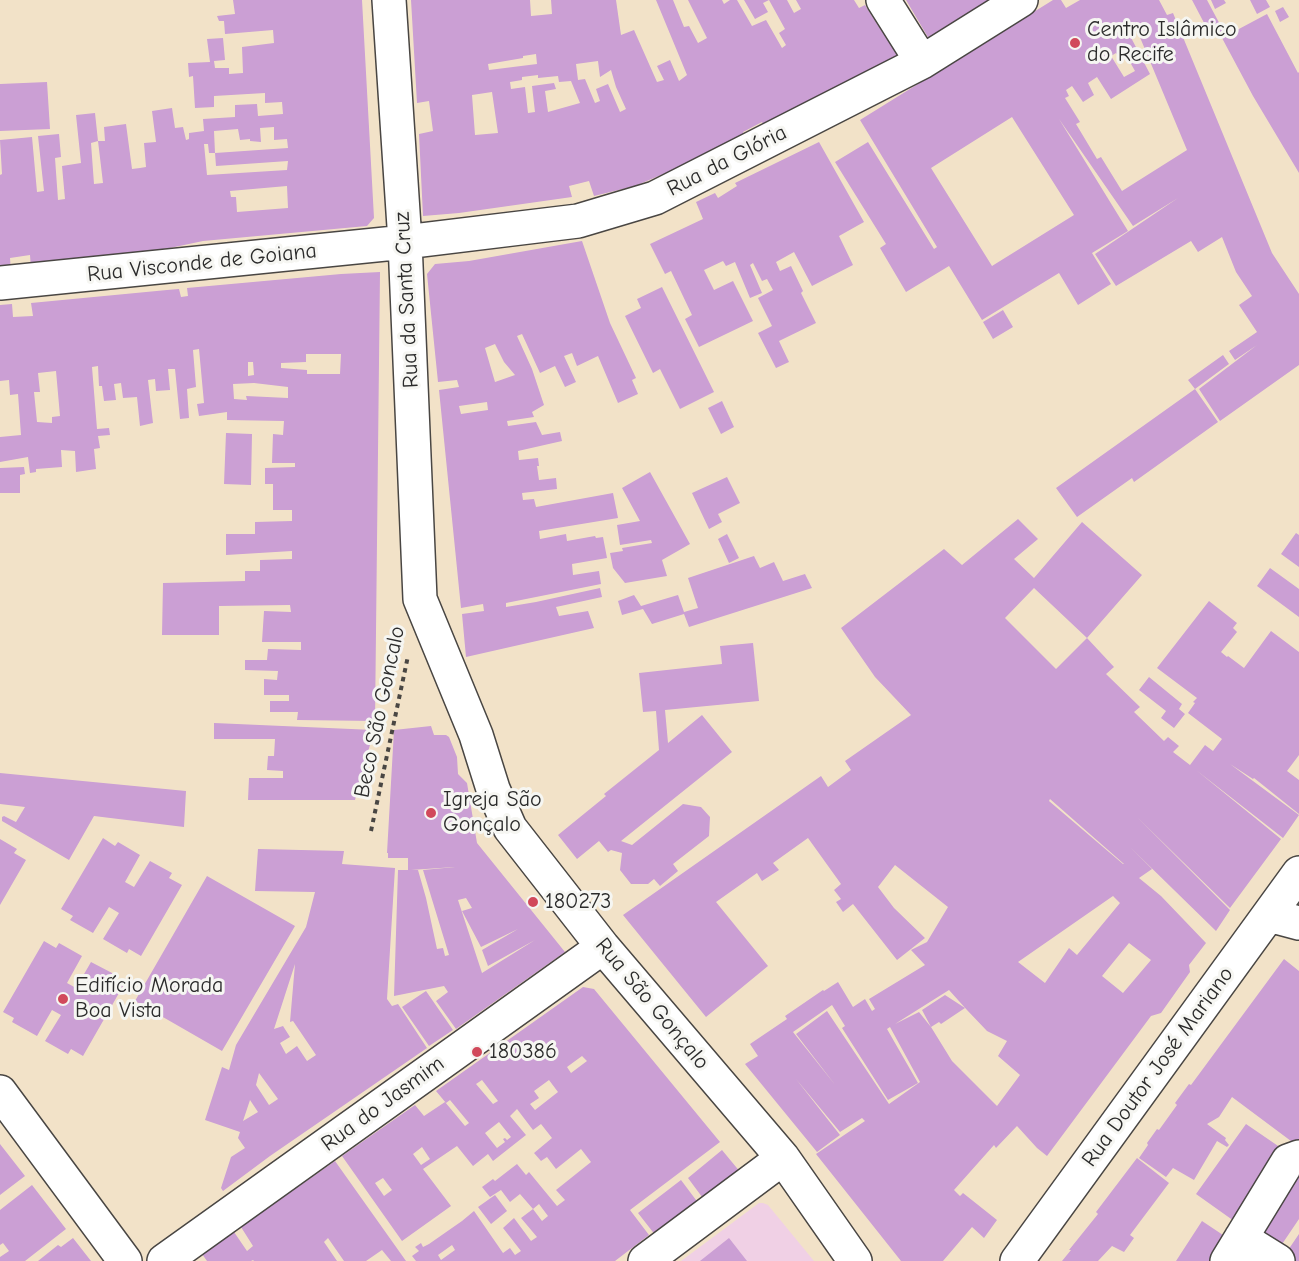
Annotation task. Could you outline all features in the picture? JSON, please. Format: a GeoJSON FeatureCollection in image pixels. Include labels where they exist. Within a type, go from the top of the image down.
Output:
{"type":"FeatureCollection","features":[{"type":"Feature","properties":{"kind":"street","name":"Rua da Santa Cruz"},"geometry":{"type":"LineString","coordinates":[[388,0],[405,242],[420,599]]}},
{"type":"Feature","properties":{"kind":"street"},"geometry":{"type":"LineString","coordinates":[[883,0],[922,62]]}},
{"type":"Feature","properties":{"kind":"street","name":"Rua da Glória"},"geometry":{"type":"LineString","coordinates":[[405,242],[578,221],[655,198],[922,62],[1021,0]]}},
{"type":"Feature","properties":{"kind":"street","name":"Rua Visconde de Goiana"},"geometry":{"type":"LineString","coordinates":[[0,284],[405,242]]}},
{"type":"Feature","properties":{"kind":"street","name":"Rua São Gonçalo"},"geometry":{"type":"LineString","coordinates":[[420,599],[476,735],[493,789],[510,828],[603,947],[783,1158],[855,1261]]}},
{"type":"Feature","properties":{"kind":"street","name":"Rua Doutor José Mariano"},"geometry":{"type":"LineString","coordinates":[[1017,1261],[1284,919],[1299,873]]}},
{"type":"Feature","properties":{"kind":"street","name":"Rua do Jasmim"},"geometry":{"type":"LineString","coordinates":[[164,1261],[603,947]]}},
{"type":"Feature","properties":{"kind":"street"},"geometry":{"type":"LineString","coordinates":[[0,1092],[125,1261]]}},
{"type":"Feature","properties":{"kind":"street"},"geometry":{"type":"LineString","coordinates":[[1278,1261],[1234,1249],[1288,1161],[1299,1156]]}},
{"type":"Feature","properties":{"kind":"street"},"geometry":{"type":"LineString","coordinates":[[645,1261],[783,1158]]}},
{"type":"Feature","properties":{"kind":"street"},"geometry":{"type":"LineString","coordinates":[[822,1214],[826,1261]]}},
{"type":"Feature","properties":{"kind":"path","name":"Beco São Goncalo"},"geometry":{"type":"LineString","coordinates":[[371,831],[411,646]]}},
{"type":"Feature","properties":{"kind":"shaded area"},"geometry":{"type":"Polygon","coordinates":[[[759,1203],[768,1205],[814,1261],[681,1261],[759,1203]]]}},
{"type":"Feature","properties":{"kind":"building"},"geometry":{"type":"Polygon","coordinates":[[[233,0],[362,0],[374,218],[367,226],[203,241],[31,269],[30,255],[10,258],[11,272],[0,273],[0,175],[2,174],[0,140],[32,137],[37,192],[44,191],[38,136],[59,134],[61,157],[55,158],[58,200],[65,199],[62,166],[81,163],[76,115],[95,113],[98,141],[105,141],[104,127],[126,124],[132,169],[146,167],[144,143],[156,142],[152,111],[172,108],[175,128],[183,127],[186,140],[189,139],[189,133],[204,131],[203,119],[235,117],[235,105],[257,104],[258,116],[283,114],[282,102],[265,103],[265,93],[214,96],[214,107],[195,108],[193,76],[189,77],[188,63],[210,62],[207,39],[223,38],[225,60],[214,61],[215,68],[229,68],[229,74],[243,73],[242,47],[274,43],[273,30],[225,34],[224,21],[219,21],[217,16],[235,14],[233,0]],[[274,127],[260,128],[261,142],[250,141],[250,139],[240,140],[238,129],[214,131],[215,153],[288,148],[287,139],[274,140],[274,127]],[[98,141],[91,143],[94,184],[103,183],[98,141]],[[204,144],[207,175],[287,170],[288,161],[216,166],[215,153],[209,153],[208,144],[204,144]],[[287,186],[230,191],[231,197],[236,197],[237,212],[288,208],[287,186]]]}},
{"type":"Feature","properties":{"kind":"building"},"geometry":{"type":"Polygon","coordinates":[[[411,0],[530,0],[531,16],[552,14],[551,0],[616,0],[621,35],[634,30],[657,82],[664,80],[657,66],[670,60],[679,81],[687,75],[656,0],[673,0],[684,27],[689,26],[698,43],[707,38],[688,0],[722,0],[724,4],[730,0],[737,0],[752,26],[766,20],[782,48],[786,45],[779,33],[785,29],[769,0],[787,0],[794,13],[801,9],[796,0],[854,0],[859,8],[865,5],[898,56],[765,129],[762,122],[743,132],[746,139],[635,186],[594,196],[589,181],[569,186],[572,197],[459,213],[423,216],[419,134],[433,131],[429,101],[417,103],[411,0]],[[536,54],[523,56],[523,58],[488,64],[489,70],[537,64],[536,54]],[[598,61],[576,64],[578,80],[585,79],[595,103],[600,101],[596,89],[608,84],[620,112],[626,109],[611,70],[600,77],[598,61]],[[558,76],[522,77],[522,80],[510,82],[511,89],[525,87],[528,113],[535,112],[532,86],[554,83],[556,89],[545,91],[548,112],[580,103],[571,81],[559,82],[558,76]],[[492,92],[472,95],[475,135],[498,133],[492,92]]]}},
{"type":"Feature","properties":{"kind":"building"},"geometry":{"type":"Polygon","coordinates":[[[744,0],[769,0],[763,3],[768,12],[755,19],[744,0]]]}},
{"type":"Feature","properties":{"kind":"building"},"geometry":{"type":"Polygon","coordinates":[[[906,0],[992,0],[929,39],[906,0]]]}},
{"type":"Feature","properties":{"kind":"building"},"geometry":{"type":"Polygon","coordinates":[[[1053,0],[1061,0],[1066,8],[1080,0],[1159,0],[1167,15],[1173,13],[1272,253],[1299,294],[1299,365],[1220,421],[1199,389],[1257,345],[1235,360],[1229,351],[1257,332],[1239,305],[1252,296],[1236,272],[1222,237],[1198,252],[1191,241],[1116,286],[1095,254],[1178,198],[1133,226],[1059,119],[1128,231],[1092,253],[1111,284],[1078,305],[1059,273],[982,320],[949,266],[906,292],[880,248],[886,244],[835,162],[868,142],[934,249],[937,247],[860,120],[1053,0]],[[1134,23],[1126,28],[1150,74],[1111,99],[1097,77],[1088,83],[1094,95],[1083,102],[1072,86],[1066,90],[1069,96],[1065,98],[1080,122],[1076,124],[1097,159],[1101,157],[1122,191],[1187,150],[1134,23]],[[1116,53],[1111,56],[1124,77],[1135,71],[1126,55],[1120,58],[1116,53]],[[1012,117],[931,168],[992,266],[1074,215],[1012,117]]]}},
{"type":"Feature","properties":{"kind":"building"},"geometry":{"type":"Polygon","coordinates":[[[1192,0],[1207,0],[1224,32],[1212,38],[1192,0]]]}},
{"type":"Feature","properties":{"kind":"building"},"geometry":{"type":"Polygon","coordinates":[[[1211,0],[1224,0],[1226,3],[1215,9],[1211,0]]]}},
{"type":"Feature","properties":{"kind":"building"},"geometry":{"type":"Polygon","coordinates":[[[1250,0],[1266,0],[1270,7],[1257,14],[1250,0]]]}},
{"type":"Feature","properties":{"kind":"building"},"geometry":{"type":"Polygon","coordinates":[[[1283,7],[1289,17],[1280,22],[1275,11],[1283,7]]]}},
{"type":"Feature","properties":{"kind":"building"},"geometry":{"type":"Polygon","coordinates":[[[1267,14],[1299,72],[1299,173],[1253,96],[1222,38],[1267,14]]]}},
{"type":"Feature","properties":{"kind":"building"},"geometry":{"type":"Polygon","coordinates":[[[47,82],[50,129],[0,131],[0,84],[47,82]]]}},
{"type":"Feature","properties":{"kind":"building"},"geometry":{"type":"Polygon","coordinates":[[[819,142],[864,222],[839,236],[853,265],[812,286],[794,252],[776,262],[780,271],[791,266],[816,323],[779,341],[789,362],[776,368],[758,333],[772,326],[758,298],[773,290],[767,279],[762,281],[753,263],[750,265],[762,293],[750,298],[735,262],[726,266],[723,261],[704,270],[714,290],[733,281],[753,321],[699,347],[685,319],[692,315],[671,271],[665,274],[650,244],[703,219],[696,202],[715,193],[718,198],[737,186],[735,183],[819,142]]]}},
{"type":"Feature","properties":{"kind":"building"},"geometry":{"type":"Polygon","coordinates":[[[582,241],[610,323],[636,378],[632,380],[638,394],[618,403],[598,356],[577,366],[572,353],[564,356],[576,382],[565,387],[555,366],[540,373],[522,334],[517,336],[532,369],[544,405],[532,412],[534,417],[507,421],[508,426],[536,422],[542,435],[560,432],[562,441],[518,451],[519,460],[538,458],[539,480],[556,478],[557,489],[522,493],[523,500],[534,499],[536,507],[613,493],[618,518],[539,531],[540,539],[566,534],[567,541],[595,536],[596,538],[603,537],[607,558],[572,564],[573,575],[599,571],[601,584],[506,603],[506,607],[600,588],[602,597],[556,607],[559,616],[588,611],[594,628],[466,657],[462,614],[484,611],[483,604],[461,608],[439,390],[459,387],[457,380],[438,382],[427,274],[435,264],[469,261],[582,241]],[[495,344],[485,348],[495,382],[515,375],[504,362],[495,344]],[[487,402],[459,406],[461,414],[488,410],[487,402]]]}},
{"type":"Feature","properties":{"kind":"building"},"geometry":{"type":"Polygon","coordinates":[[[380,272],[375,721],[297,720],[298,712],[270,712],[270,701],[289,701],[289,695],[264,695],[264,679],[277,680],[278,671],[245,670],[245,660],[267,660],[268,649],[301,650],[301,642],[262,642],[264,611],[291,612],[290,605],[219,606],[219,635],[162,635],[163,583],[245,581],[245,571],[260,571],[260,560],[292,559],[292,551],[226,555],[226,534],[255,534],[255,522],[292,521],[292,510],[273,510],[273,484],[265,484],[265,468],[295,467],[295,463],[272,463],[273,434],[283,435],[284,421],[227,420],[227,412],[199,416],[197,404],[204,403],[199,349],[193,350],[196,387],[187,389],[189,418],[180,419],[175,369],[168,369],[170,390],[156,391],[155,379],[148,380],[153,423],[140,426],[137,397],[123,398],[121,383],[114,384],[116,400],[104,401],[102,386],[99,386],[98,366],[92,367],[97,429],[109,428],[110,435],[98,436],[100,448],[94,449],[96,469],[76,472],[75,451],[61,450],[62,467],[36,469],[36,472],[30,473],[28,457],[0,462],[0,437],[21,435],[18,394],[10,395],[9,380],[0,381],[0,305],[12,304],[13,317],[33,316],[31,303],[179,289],[181,297],[188,296],[187,288],[380,272]],[[306,354],[306,362],[281,363],[281,368],[307,370],[307,374],[340,374],[341,354],[306,354]],[[248,362],[248,376],[254,375],[253,362],[248,362]],[[56,371],[38,373],[40,392],[34,392],[37,422],[52,423],[52,417],[60,416],[56,371]],[[254,383],[233,384],[234,399],[247,400],[246,396],[288,398],[288,387],[254,383]]]}},
{"type":"Feature","properties":{"kind":"building"},"geometry":{"type":"Polygon","coordinates":[[[662,287],[714,392],[680,409],[660,369],[653,373],[625,316],[641,308],[637,299],[662,287]]]}},
{"type":"Feature","properties":{"kind":"building"},"geometry":{"type":"Polygon","coordinates":[[[1003,310],[1013,327],[993,339],[983,322],[1003,310]]]}},
{"type":"Feature","properties":{"kind":"building"},"geometry":{"type":"Polygon","coordinates":[[[1223,355],[1229,364],[1195,389],[1188,380],[1223,355]]]}},
{"type":"Feature","properties":{"kind":"building"},"geometry":{"type":"Polygon","coordinates":[[[1195,389],[1218,422],[1134,482],[1132,478],[1077,517],[1056,488],[1195,389]]]}},
{"type":"Feature","properties":{"kind":"building"},"geometry":{"type":"Polygon","coordinates":[[[722,401],[734,427],[721,434],[708,408],[722,401]]]}},
{"type":"Feature","properties":{"kind":"building"},"geometry":{"type":"Polygon","coordinates":[[[226,433],[252,434],[251,485],[224,484],[226,433]]]}},
{"type":"Feature","properties":{"kind":"building"},"geometry":{"type":"Polygon","coordinates":[[[24,467],[25,474],[20,475],[20,493],[0,493],[0,468],[24,467]]]}},
{"type":"Feature","properties":{"kind":"building"},"geometry":{"type":"Polygon","coordinates":[[[650,472],[690,544],[662,560],[667,576],[625,583],[613,568],[610,553],[623,551],[622,548],[652,543],[651,540],[620,545],[617,525],[640,521],[622,488],[650,472]]]}},
{"type":"Feature","properties":{"kind":"building"},"geometry":{"type":"Polygon","coordinates":[[[727,477],[740,503],[718,514],[722,522],[709,529],[692,493],[727,477]]]}},
{"type":"Feature","properties":{"kind":"building"},"geometry":{"type":"Polygon","coordinates":[[[1018,519],[1038,539],[1014,559],[1034,578],[1082,522],[1142,575],[1087,638],[1114,667],[1106,674],[1140,707],[1134,712],[1164,741],[1168,737],[1179,746],[1173,752],[1190,765],[1205,745],[1213,751],[1222,739],[1188,713],[1197,698],[1157,668],[1209,601],[1237,623],[1233,628],[1237,632],[1221,652],[1244,668],[1271,631],[1299,652],[1299,755],[1287,771],[1299,780],[1299,814],[1254,778],[1230,764],[1299,815],[1283,838],[1196,770],[1281,839],[1230,908],[1137,817],[1230,910],[1216,931],[1130,847],[1152,869],[1139,878],[1161,896],[1206,943],[1189,965],[1190,972],[1161,1013],[1151,1016],[1047,1156],[1017,1126],[996,1148],[994,1145],[954,1190],[960,1196],[963,1193],[997,1220],[984,1238],[972,1227],[943,1261],[901,1261],[816,1154],[865,1121],[862,1118],[840,1132],[796,1079],[840,1135],[817,1152],[745,1064],[758,1056],[750,1044],[787,1019],[785,1016],[838,982],[853,1007],[865,999],[872,1011],[875,1009],[869,999],[925,965],[911,950],[927,942],[948,907],[895,865],[878,887],[894,908],[925,938],[897,960],[853,904],[843,912],[836,902],[841,899],[834,890],[841,884],[808,838],[773,863],[779,870],[762,881],[757,873],[716,902],[768,966],[706,1017],[623,915],[821,776],[828,787],[851,770],[845,761],[911,715],[875,677],[841,628],[944,549],[962,565],[1018,519]],[[1034,588],[1005,618],[1056,669],[1087,638],[1034,588]],[[1050,799],[1049,801],[1123,864],[1124,864],[1050,799]],[[1113,896],[1018,962],[1045,983],[1069,948],[1077,955],[1120,903],[1113,896]],[[1129,943],[1102,976],[1123,993],[1151,960],[1129,943]],[[949,990],[895,1024],[919,1012],[952,1061],[997,1106],[1020,1075],[998,1056],[1007,1041],[987,1031],[949,990]],[[832,1005],[793,1032],[836,1086],[796,1034],[827,1011],[889,1104],[920,1082],[890,1027],[887,1029],[918,1083],[888,1100],[842,1028],[845,1026],[832,1005]]]}},
{"type":"Feature","properties":{"kind":"building"},"geometry":{"type":"Polygon","coordinates":[[[1296,533],[1299,535],[1299,567],[1281,554],[1296,533]]]}},
{"type":"Feature","properties":{"kind":"building"},"geometry":{"type":"Polygon","coordinates":[[[727,534],[739,558],[729,563],[718,539],[727,534]]]}},
{"type":"Feature","properties":{"kind":"building"},"geometry":{"type":"Polygon","coordinates":[[[754,556],[760,568],[774,562],[783,581],[805,574],[812,588],[689,627],[684,614],[652,624],[643,609],[622,615],[618,601],[634,595],[641,606],[678,595],[684,612],[698,608],[688,578],[754,556]]]}},
{"type":"Feature","properties":{"kind":"building"},"geometry":{"type":"Polygon","coordinates":[[[1270,568],[1299,589],[1299,617],[1257,586],[1270,568]]]}},
{"type":"Feature","properties":{"kind":"building"},"geometry":{"type":"Polygon","coordinates":[[[753,643],[759,701],[665,710],[668,743],[702,715],[732,752],[621,841],[632,845],[683,804],[701,807],[710,817],[709,836],[673,864],[678,871],[660,886],[654,879],[648,884],[631,884],[620,870],[622,853],[611,850],[608,852],[599,841],[577,859],[558,835],[659,750],[656,711],[643,712],[639,673],[722,664],[720,646],[753,643]]]}},
{"type":"Feature","properties":{"kind":"building"},"geometry":{"type":"Polygon","coordinates":[[[1149,677],[1182,704],[1179,709],[1185,714],[1174,728],[1161,718],[1166,711],[1139,690],[1149,677]]]}},
{"type":"Feature","properties":{"kind":"building"},"geometry":{"type":"Polygon","coordinates":[[[214,723],[374,730],[355,800],[248,800],[249,778],[283,778],[283,771],[267,770],[268,756],[274,756],[275,739],[214,739],[214,723]]]}},
{"type":"Feature","properties":{"kind":"building"},"geometry":{"type":"Polygon","coordinates":[[[431,726],[434,735],[449,737],[457,757],[458,774],[467,783],[477,843],[565,952],[456,1029],[436,1001],[448,992],[444,986],[394,996],[398,870],[408,870],[408,858],[388,858],[387,853],[394,730],[431,726]],[[455,867],[411,870],[418,870],[437,949],[443,948],[445,956],[449,955],[423,870],[455,867]],[[466,898],[458,900],[482,973],[535,940],[488,966],[482,950],[518,929],[481,947],[462,911],[472,908],[466,898]]]}},
{"type":"Feature","properties":{"kind":"building"},"geometry":{"type":"Polygon","coordinates":[[[0,773],[186,791],[184,827],[94,816],[69,860],[2,821],[4,816],[16,822],[25,807],[0,804],[0,773]]]}},
{"type":"Feature","properties":{"kind":"building"},"geometry":{"type":"Polygon","coordinates":[[[103,838],[115,846],[118,842],[140,855],[125,882],[134,887],[150,861],[172,873],[169,878],[182,885],[141,956],[129,949],[127,953],[103,939],[119,913],[109,907],[93,933],[70,920],[73,916],[61,909],[103,838]]]}},
{"type":"Feature","properties":{"kind":"building"},"geometry":{"type":"Polygon","coordinates":[[[0,839],[17,849],[14,853],[26,860],[0,905],[0,839]]]}},
{"type":"Feature","properties":{"kind":"building"},"geometry":{"type":"Polygon","coordinates":[[[258,849],[344,851],[342,864],[395,868],[387,999],[392,1006],[398,1004],[427,1048],[223,1191],[221,1188],[231,1157],[245,1148],[238,1138],[240,1132],[205,1120],[222,1067],[229,1070],[236,1045],[306,927],[315,892],[255,891],[258,849]],[[295,964],[274,1029],[283,1026],[290,1037],[280,1043],[286,1054],[297,1046],[307,1061],[316,1055],[293,1021],[290,1022],[295,964]],[[259,1073],[256,1085],[269,1105],[278,1099],[259,1073]],[[250,1100],[243,1121],[258,1112],[250,1100]]]}},
{"type":"Feature","properties":{"kind":"building"},"geometry":{"type":"Polygon","coordinates":[[[207,876],[295,926],[222,1051],[135,1001],[207,876]]]}},
{"type":"Feature","properties":{"kind":"building","name":"Edifício Morada Boa Vista"},"geometry":{"type":"Polygon","coordinates":[[[44,941],[56,948],[59,943],[82,956],[67,983],[76,988],[91,962],[114,974],[111,979],[123,986],[83,1056],[71,1049],[68,1054],[45,1041],[61,1015],[52,1010],[37,1036],[12,1022],[14,1018],[3,1012],[44,941]]]}},
{"type":"Feature","properties":{"kind":"building"},"geometry":{"type":"Polygon","coordinates":[[[1284,959],[1299,971],[1299,1147],[1232,1097],[1219,1117],[1207,1124],[1226,1138],[1229,1145],[1227,1147],[1217,1141],[1194,1180],[1173,1168],[1166,1177],[1139,1158],[1148,1145],[1147,1143],[1157,1129],[1159,1130],[1177,1105],[1175,1103],[1189,1084],[1191,1085],[1284,959]]]}},
{"type":"Feature","properties":{"kind":"building"},"geometry":{"type":"Polygon","coordinates":[[[583,987],[594,989],[720,1142],[630,1210],[649,1235],[615,1261],[416,1261],[412,1256],[419,1251],[415,1247],[421,1243],[423,1247],[429,1244],[474,1211],[503,1253],[510,1248],[515,1255],[521,1251],[503,1228],[514,1218],[531,1241],[537,1237],[521,1218],[533,1209],[520,1194],[510,1202],[501,1190],[490,1197],[482,1187],[493,1179],[495,1181],[517,1164],[526,1175],[529,1172],[557,1206],[565,1200],[556,1190],[591,1162],[581,1149],[556,1169],[547,1157],[541,1161],[534,1153],[552,1138],[541,1124],[533,1130],[517,1109],[510,1116],[526,1135],[493,1161],[488,1154],[473,1166],[457,1146],[423,1169],[451,1206],[402,1241],[342,1156],[415,1105],[424,1116],[445,1102],[465,1126],[469,1123],[450,1100],[446,1103],[436,1091],[583,987]],[[582,1056],[567,1067],[571,1073],[587,1061],[582,1056]],[[482,1080],[476,1084],[493,1104],[498,1101],[482,1080]],[[549,1080],[534,1091],[539,1098],[530,1104],[535,1110],[558,1092],[549,1080]],[[499,1122],[485,1133],[497,1148],[505,1142],[503,1139],[507,1140],[511,1137],[499,1122]],[[422,1147],[413,1154],[421,1165],[430,1159],[422,1147]],[[383,1178],[375,1183],[384,1196],[392,1190],[383,1178]],[[539,1204],[533,1209],[542,1221],[548,1216],[539,1204]],[[452,1245],[438,1255],[441,1260],[455,1250],[452,1245]]]}},
{"type":"Feature","properties":{"kind":"building"},"geometry":{"type":"Polygon","coordinates":[[[426,991],[453,1030],[429,1046],[402,1007],[426,991]]]}},
{"type":"Feature","properties":{"kind":"building"},"geometry":{"type":"Polygon","coordinates":[[[945,995],[965,1008],[941,1024],[939,1022],[931,1027],[922,1010],[945,995]]]}},
{"type":"Feature","properties":{"kind":"building"},"geometry":{"type":"Polygon","coordinates":[[[1246,1124],[1284,1150],[1234,1221],[1196,1194],[1246,1124]]]}},
{"type":"Feature","properties":{"kind":"building"},"geometry":{"type":"Polygon","coordinates":[[[0,1144],[25,1176],[0,1195],[0,1144]]]}},
{"type":"Feature","properties":{"kind":"building"},"geometry":{"type":"Polygon","coordinates":[[[722,1150],[741,1173],[705,1201],[688,1178],[722,1150]]]}},
{"type":"Feature","properties":{"kind":"building"},"geometry":{"type":"Polygon","coordinates":[[[1137,1158],[1169,1183],[1130,1235],[1134,1238],[1124,1252],[1112,1246],[1098,1261],[1062,1261],[1098,1214],[1096,1212],[1137,1158]]]}},
{"type":"Feature","properties":{"kind":"building"},"geometry":{"type":"Polygon","coordinates":[[[335,1161],[406,1261],[391,1261],[382,1250],[366,1261],[344,1261],[328,1238],[324,1242],[337,1261],[207,1261],[202,1254],[234,1232],[247,1251],[253,1246],[241,1227],[335,1161]]]}},
{"type":"Feature","properties":{"kind":"building"},"geometry":{"type":"Polygon","coordinates":[[[1299,1162],[1299,1219],[1276,1253],[1250,1235],[1299,1162]]]}},
{"type":"Feature","properties":{"kind":"building"},"geometry":{"type":"Polygon","coordinates":[[[681,1180],[699,1204],[656,1236],[638,1213],[681,1180]]]}},
{"type":"Feature","properties":{"kind":"building"},"geometry":{"type":"Polygon","coordinates":[[[32,1185],[66,1229],[25,1261],[0,1261],[0,1257],[9,1251],[3,1243],[0,1245],[0,1210],[32,1185]]]}},
{"type":"Feature","properties":{"kind":"building"},"geometry":{"type":"Polygon","coordinates":[[[495,1195],[507,1211],[491,1224],[478,1207],[495,1195]]]}},
{"type":"Feature","properties":{"kind":"building"},"geometry":{"type":"Polygon","coordinates":[[[1202,1221],[1229,1239],[1215,1261],[1176,1261],[1202,1221]]]}},
{"type":"Feature","properties":{"kind":"building"},"geometry":{"type":"Polygon","coordinates":[[[1299,1234],[1299,1261],[1291,1261],[1284,1256],[1299,1234]]]}},
{"type":"Feature","properties":{"kind":"building"},"geometry":{"type":"Polygon","coordinates":[[[73,1238],[91,1261],[38,1261],[58,1245],[61,1247],[73,1238]]]}},
{"type":"Feature","properties":{"kind":"building"},"geometry":{"type":"Polygon","coordinates":[[[729,1238],[747,1261],[700,1261],[729,1238]]]}},
{"type":"Feature","properties":{"kind":"place","name":"Centro Islâmico do Recife"},"geometry":{"type":"Point","coordinates":[1075,43]}},
{"type":"Feature","properties":{"kind":"place","name":"Igreja São Gonçalo"},"geometry":{"type":"Point","coordinates":[431,813]}},
{"type":"Feature","properties":{"kind":"place","name":"180273"},"geometry":{"type":"Point","coordinates":[533,902]}},
{"type":"Feature","properties":{"kind":"place","name":"Edifício Morada Boa Vista"},"geometry":{"type":"Point","coordinates":[63,999]}},
{"type":"Feature","properties":{"kind":"place","name":"180386"},"geometry":{"type":"Point","coordinates":[477,1052]}}]}
